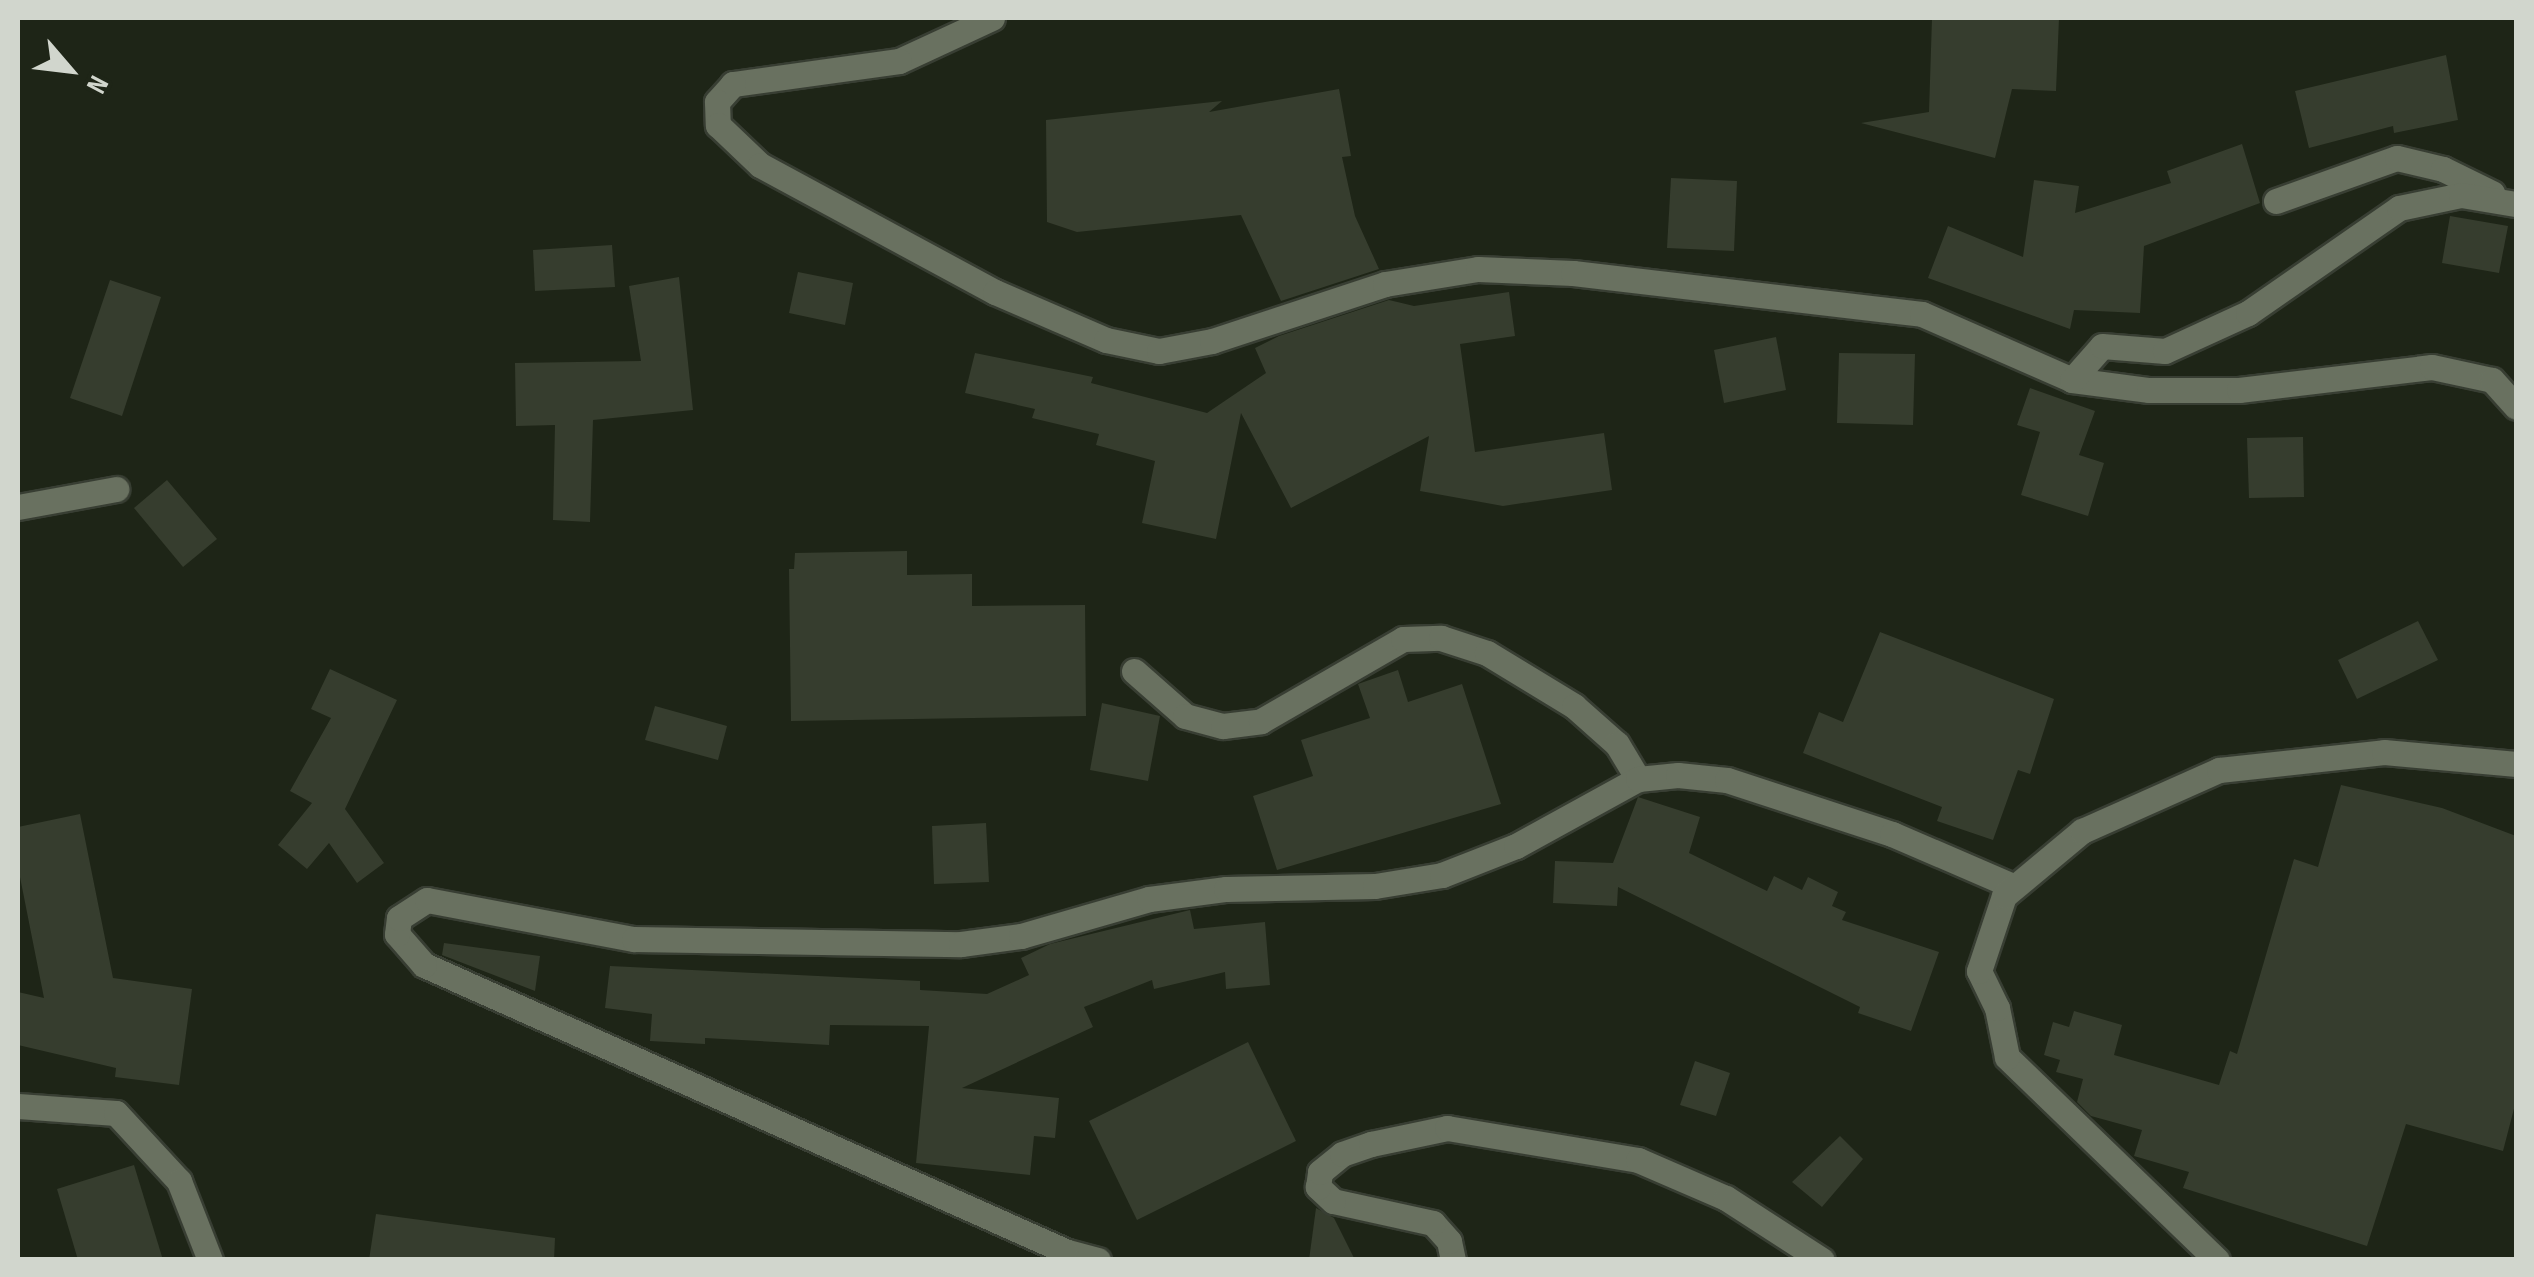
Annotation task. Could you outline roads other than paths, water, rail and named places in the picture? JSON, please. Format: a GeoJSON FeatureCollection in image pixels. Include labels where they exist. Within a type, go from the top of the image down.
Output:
{"type":"FeatureCollection","features":[{"type":"Feature","properties":{"kind":"street"},"geometry":{"type":"LineString","coordinates":[[992,18],[899,61],[733,84],[717,102],[718,126],[760,165],[995,292],[1106,340],[1160,351],[1212,341],[1385,284],[1478,269],[1574,273],[1922,314],[2072,380],[2149,390],[2239,390],[2432,367],[2492,380],[2516,407]]}},
{"type":"Feature","properties":{"kind":"street"},"geometry":{"type":"LineString","coordinates":[[2276,201],[2396,158],[2443,169],[2511,202]]}},
{"type":"Feature","properties":{"kind":"street"},"geometry":{"type":"LineString","coordinates":[[2072,380],[2102,346],[2165,351],[2248,313],[2398,208],[2460,194],[2511,202]]}},
{"type":"Feature","properties":{"kind":"street"},"geometry":{"type":"LineString","coordinates":[[18,507],[116,489]]}},
{"type":"Feature","properties":{"kind":"street"},"geometry":{"type":"LineString","coordinates":[[1134,671],[1184,716],[1223,726],[1261,720],[1403,639],[1441,638],[1487,654],[1574,706],[1617,744],[1638,779]]}},
{"type":"Feature","properties":{"kind":"street"},"geometry":{"type":"LineString","coordinates":[[2218,1260],[2007,1056],[1997,1008],[1979,970],[2013,886],[2082,831],[2219,770],[2384,752],[2516,764]]}},
{"type":"Feature","properties":{"kind":"street"},"geometry":{"type":"LineString","coordinates":[[1098,1260],[1064,1252],[424,965],[397,934],[399,918],[427,900],[634,939],[961,944],[1021,936],[1149,899],[1226,889],[1374,886],[1442,875],[1516,846],[1638,779],[1727,780],[1892,834],[2013,886]]}},
{"type":"Feature","properties":{"kind":"street"},"geometry":{"type":"LineString","coordinates":[[18,1106],[116,1113],[179,1181],[210,1260]]}},
{"type":"Feature","properties":{"kind":"street"},"geometry":{"type":"LineString","coordinates":[[1454,1260],[1449,1240],[1432,1224],[1334,1201],[1318,1187],[1320,1172],[1342,1154],[1447,1128],[1638,1160],[1726,1198],[1822,1260]]}}]}
